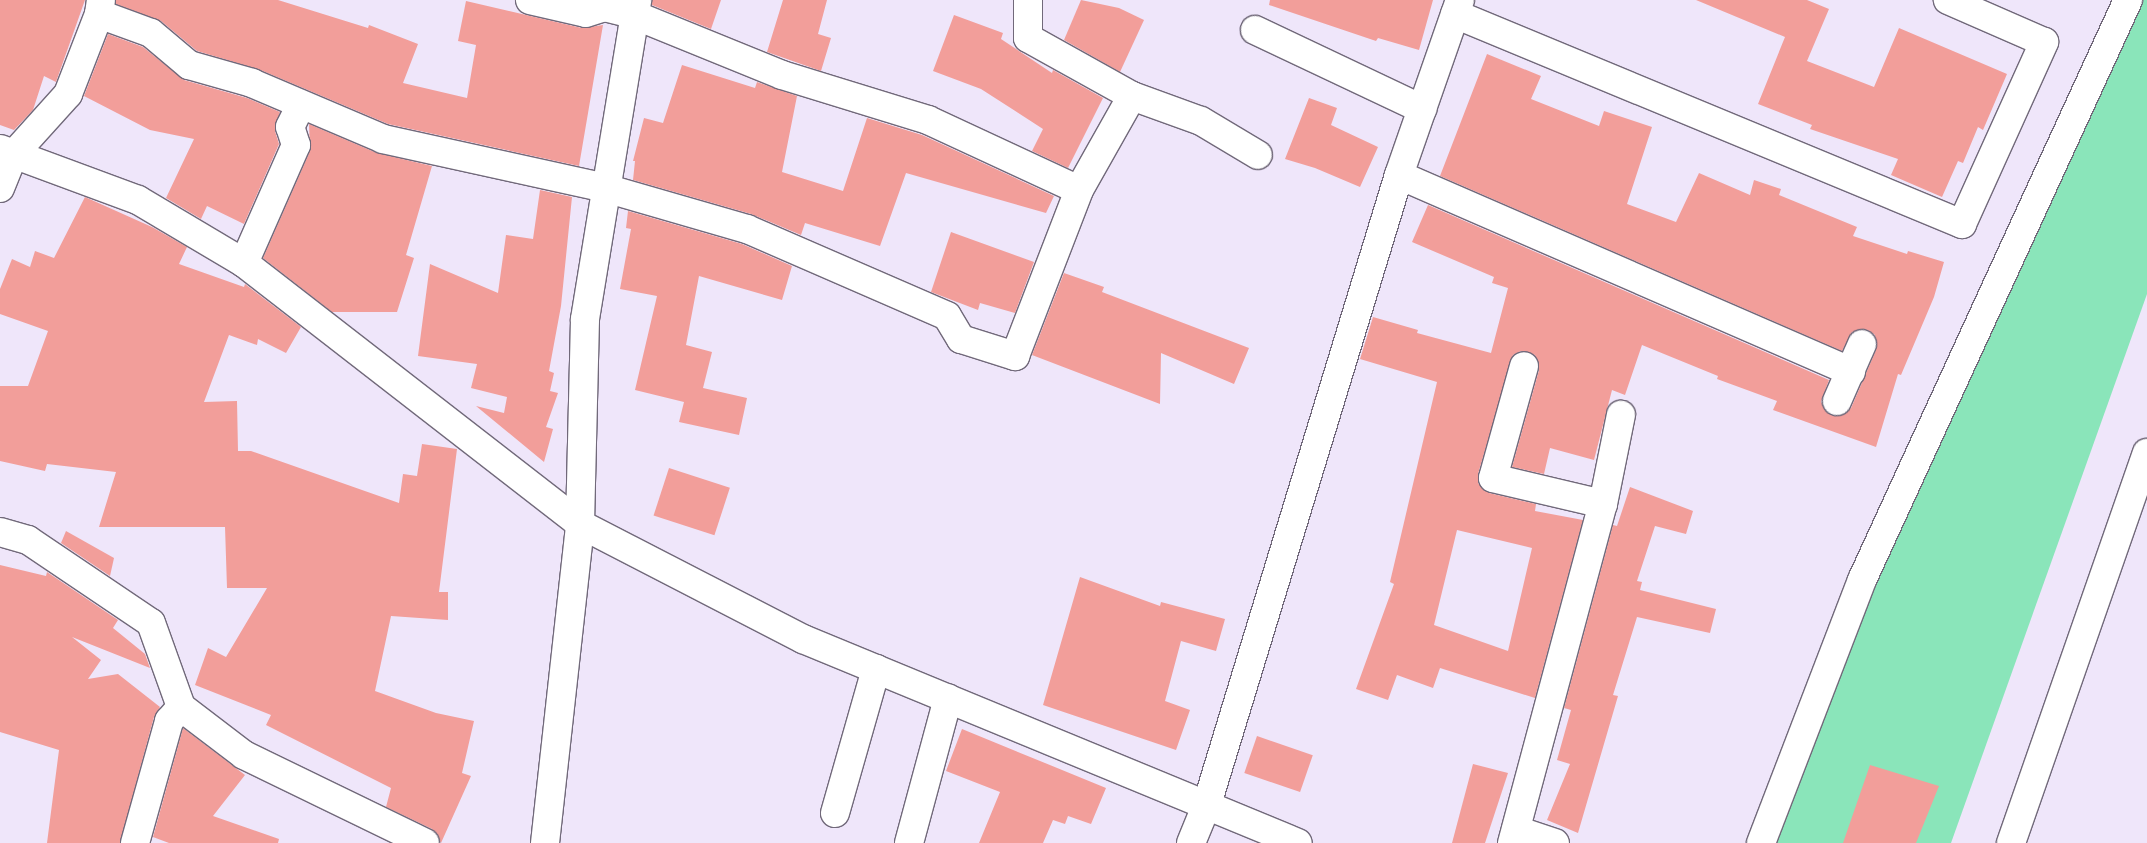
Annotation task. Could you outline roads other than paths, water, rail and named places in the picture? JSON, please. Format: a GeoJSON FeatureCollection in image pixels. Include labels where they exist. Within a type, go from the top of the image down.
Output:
{"type":"FeatureCollection","features":[{"type":"Feature","properties":{"kind":"street"},"geometry":{"type":"LineString","coordinates":[[530,0],[586,13],[600,3],[634,7],[782,75],[928,120],[1079,190]]}},
{"type":"Feature","properties":{"kind":"street"},"geometry":{"type":"LineString","coordinates":[[1028,0],[1028,38],[1132,96],[1201,121],[1258,155]]}},
{"type":"Feature","properties":{"kind":"street"},"geometry":{"type":"LineString","coordinates":[[1191,843],[1207,804],[1399,175],[1457,7],[1962,224],[2044,42],[1948,0]]}},
{"type":"Feature","properties":{"kind":"street"},"geometry":{"type":"LineString","coordinates":[[1761,843],[1862,580],[2128,0]]}},
{"type":"Feature","properties":{"kind":"street"},"geometry":{"type":"LineString","coordinates":[[0,188],[7,152],[68,94],[100,7],[151,33],[189,65],[252,83],[383,139],[605,188],[747,230],[947,316],[960,339],[1016,356],[1079,190],[1132,96]]}},
{"type":"Feature","properties":{"kind":"street"},"geometry":{"type":"LineString","coordinates":[[544,843],[580,524],[584,319],[634,7]]}},
{"type":"Feature","properties":{"kind":"street"},"geometry":{"type":"LineString","coordinates":[[1255,30],[1422,109]]}},
{"type":"Feature","properties":{"kind":"street"},"geometry":{"type":"LineString","coordinates":[[244,263],[296,145],[290,127],[301,104]]}},
{"type":"Feature","properties":{"kind":"street"},"geometry":{"type":"LineString","coordinates":[[7,152],[138,200],[244,263],[580,524],[803,639],[1298,843]]}},
{"type":"Feature","properties":{"kind":"street"},"geometry":{"type":"LineString","coordinates":[[1399,175],[1851,372]]}},
{"type":"Feature","properties":{"kind":"street"},"geometry":{"type":"LineString","coordinates":[[1837,401],[1862,344]]}},
{"type":"Feature","properties":{"kind":"street"},"geometry":{"type":"LineString","coordinates":[[1524,366],[1493,478],[1603,504]]}},
{"type":"Feature","properties":{"kind":"street"},"geometry":{"type":"LineString","coordinates":[[1556,843],[1514,836],[1603,504],[1621,415]]}},
{"type":"Feature","properties":{"kind":"street"},"geometry":{"type":"LineString","coordinates":[[2011,843],[2147,453]]}},
{"type":"Feature","properties":{"kind":"street"},"geometry":{"type":"LineString","coordinates":[[0,532],[28,540],[151,623],[181,708],[244,755],[425,843]]}},
{"type":"Feature","properties":{"kind":"street"},"geometry":{"type":"LineString","coordinates":[[834,813],[876,669]]}},
{"type":"Feature","properties":{"kind":"street"},"geometry":{"type":"LineString","coordinates":[[909,843],[948,698]]}},
{"type":"Feature","properties":{"kind":"street"},"geometry":{"type":"LineString","coordinates":[[135,843],[169,721],[181,708]]}}]}
